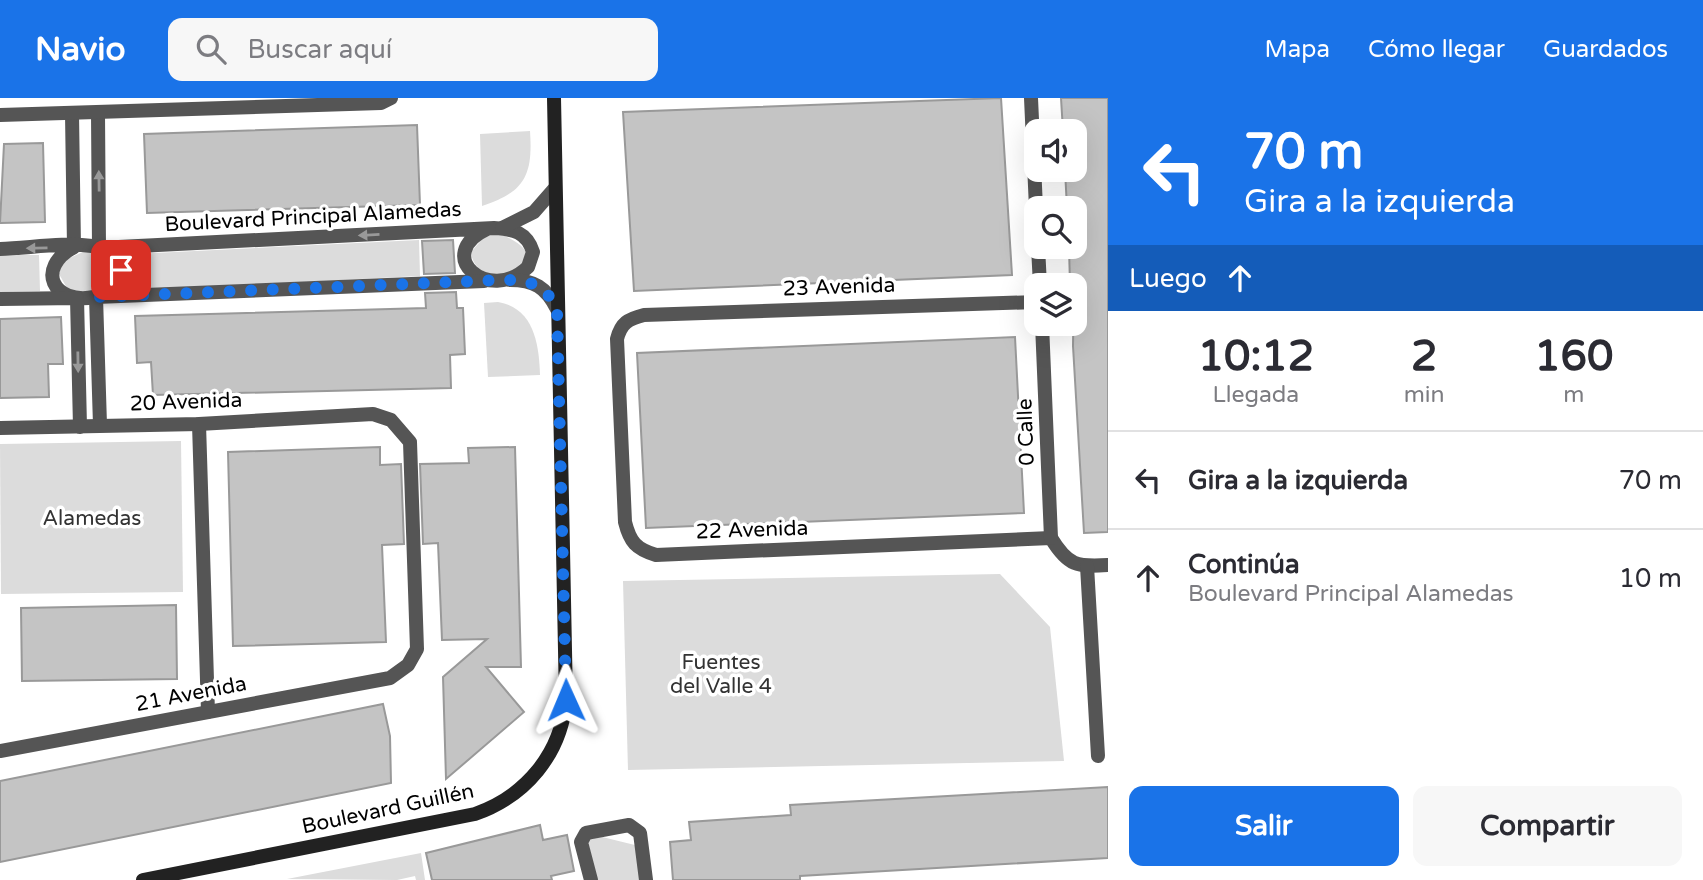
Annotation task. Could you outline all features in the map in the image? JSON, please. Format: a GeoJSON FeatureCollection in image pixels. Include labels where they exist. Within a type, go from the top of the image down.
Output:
{"type":"FeatureCollection","features":[{"type":"Feature","properties":{"kind":"main road","name":"Boulevard Guillén"},"geometry":{"type":"LineString","coordinates":[[143,880],[475,814],[518,791],[545,763],[561,733],[566,700],[554,98]]}},
{"type":"Feature","properties":{"kind":"street"},"geometry":{"type":"LineString","coordinates":[[1031,98],[1035,196]]}},
{"type":"Feature","properties":{"kind":"street"},"geometry":{"type":"LineString","coordinates":[[0,116],[98,114],[197,104],[386,101]]}},
{"type":"Feature","properties":{"kind":"street"},"geometry":{"type":"LineString","coordinates":[[72,114],[74,247],[58,257],[51,275],[60,292],[77,298]]}},
{"type":"Feature","properties":{"kind":"street"},"geometry":{"type":"LineString","coordinates":[[96,297],[111,290],[121,274],[114,257],[99,248],[98,114]]}},
{"type":"Feature","properties":{"kind":"street"},"geometry":{"type":"LineString","coordinates":[[494,229],[534,212],[555,188]]}},
{"type":"Feature","properties":{"kind":"street"},"geometry":{"type":"LineString","coordinates":[[494,229],[522,234],[533,252],[531,261],[523,272],[496,280]]}},
{"type":"Feature","properties":{"kind":"street","name":"Boulevard Principal Alamedas"},"geometry":{"type":"LineString","coordinates":[[0,249],[99,248],[494,229]]}},
{"type":"Feature","properties":{"kind":"street","name":"Boulevard Principal Alamedas"},"geometry":{"type":"LineString","coordinates":[[494,229],[471,239],[464,257],[473,274],[496,280]]}},
{"type":"Feature","properties":{"kind":"street"},"geometry":{"type":"LineString","coordinates":[[0,299],[496,280],[538,284],[551,297],[557,309]]}},
{"type":"Feature","properties":{"kind":"street"},"geometry":{"type":"LineString","coordinates":[[96,297],[100,425]]}},
{"type":"Feature","properties":{"kind":"street"},"geometry":{"type":"LineString","coordinates":[[77,298],[80,427]]}},
{"type":"Feature","properties":{"kind":"street","name":"23 Avenida"},"geometry":{"type":"LineString","coordinates":[[644,315],[1024,302]]}},
{"type":"Feature","properties":{"kind":"street","name":"22 Avenida"},"geometry":{"type":"LineString","coordinates":[[644,315],[629,319],[620,326],[617,339],[625,522],[630,540],[640,550],[656,555],[1051,538]]}},
{"type":"Feature","properties":{"kind":"street","name":"0 Calle"},"geometry":{"type":"LineString","coordinates":[[1043,336],[1051,538]]}},
{"type":"Feature","properties":{"kind":"street","name":"20 Avenida"},"geometry":{"type":"LineString","coordinates":[[0,428],[199,424],[373,414],[391,420],[404,431],[410,442],[417,649],[408,665],[390,678]]}},
{"type":"Feature","properties":{"kind":"street"},"geometry":{"type":"LineString","coordinates":[[199,424],[208,712]]}},
{"type":"Feature","properties":{"kind":"street"},"geometry":{"type":"LineString","coordinates":[[1051,538],[1061,554],[1079,567],[1108,565]]}},
{"type":"Feature","properties":{"kind":"street"},"geometry":{"type":"LineString","coordinates":[[1087,566],[1098,756]]}},
{"type":"Feature","properties":{"kind":"street","name":"21 Avenida"},"geometry":{"type":"LineString","coordinates":[[0,751],[390,678]]}},
{"type":"Feature","properties":{"kind":"street"},"geometry":{"type":"LineString","coordinates":[[591,880],[580,842],[586,833],[629,825],[640,833],[646,880]]}},
{"type":"Feature","properties":{"kind":"green space"},"geometry":{"type":"Polygon","coordinates":[[[530,131],[530,159],[523,180],[508,195],[482,206],[480,134],[530,131]]]}},
{"type":"Feature","properties":{"kind":"green space"},"geometry":{"type":"Polygon","coordinates":[[[497,233],[521,246],[527,256],[520,267],[499,277],[477,266],[471,252],[485,236],[497,233]]]}},
{"type":"Feature","properties":{"kind":"green space"},"geometry":{"type":"Polygon","coordinates":[[[419,240],[420,276],[136,290],[134,254],[419,240]]]}},
{"type":"Feature","properties":{"kind":"green space"},"geometry":{"type":"Polygon","coordinates":[[[85,251],[102,256],[113,268],[110,284],[81,295],[67,288],[59,274],[63,261],[85,251]]]}},
{"type":"Feature","properties":{"kind":"green space"},"geometry":{"type":"Polygon","coordinates":[[[0,255],[39,255],[40,291],[0,292],[0,255]]]}},
{"type":"Feature","properties":{"kind":"green space"},"geometry":{"type":"Polygon","coordinates":[[[498,302],[520,312],[527,320],[536,340],[540,375],[488,377],[484,303],[498,302]]]}},
{"type":"Feature","properties":{"kind":"green space","name":"Alamedas"},"geometry":{"type":"Polygon","coordinates":[[[181,441],[183,592],[1,594],[0,444],[181,441]]]}},
{"type":"Feature","properties":{"kind":"green space","name":"Fuentes del Valle 4"},"geometry":{"type":"Polygon","coordinates":[[[1000,574],[1050,627],[1064,761],[628,770],[623,581],[1000,574]]]}},
{"type":"Feature","properties":{"kind":"green space"},"geometry":{"type":"Polygon","coordinates":[[[586,833],[643,847],[646,880],[597,880],[586,833]]]}},
{"type":"Feature","properties":{"kind":"green space"},"geometry":{"type":"Polygon","coordinates":[[[421,853],[425,880],[416,880],[415,876],[397,880],[287,879],[421,853]]]}},
{"type":"Feature","properties":{"kind":"building"},"geometry":{"type":"Polygon","coordinates":[[[1001,98],[1012,275],[634,291],[623,112],[1001,98]]]}},
{"type":"Feature","properties":{"kind":"building"},"geometry":{"type":"Polygon","coordinates":[[[1061,98],[1108,98],[1108,532],[1084,533],[1073,346],[1073,336],[1087,336],[1087,273],[1070,273],[1069,259],[1087,259],[1087,196],[1066,196],[1066,182],[1087,182],[1087,119],[1062,119],[1061,98]]]}},
{"type":"Feature","properties":{"kind":"building"},"geometry":{"type":"Polygon","coordinates":[[[417,125],[420,205],[147,213],[144,134],[417,125]]]}},
{"type":"Feature","properties":{"kind":"building"},"geometry":{"type":"Polygon","coordinates":[[[43,143],[45,222],[0,223],[4,144],[43,143]]]}},
{"type":"Feature","properties":{"kind":"building"},"geometry":{"type":"Polygon","coordinates":[[[453,240],[455,273],[424,274],[422,241],[453,240]]]}},
{"type":"Feature","properties":{"kind":"building"},"geometry":{"type":"Polygon","coordinates":[[[456,292],[457,308],[463,308],[465,354],[450,355],[451,388],[153,395],[151,362],[137,363],[135,316],[426,308],[425,293],[456,292]]]}},
{"type":"Feature","properties":{"kind":"building"},"geometry":{"type":"Polygon","coordinates":[[[61,317],[63,364],[48,364],[49,397],[0,398],[0,319],[61,317]]]}},
{"type":"Feature","properties":{"kind":"building"},"geometry":{"type":"Polygon","coordinates":[[[1015,337],[1024,513],[646,528],[637,353],[1015,337]]]}},
{"type":"Feature","properties":{"kind":"building"},"geometry":{"type":"Polygon","coordinates":[[[380,447],[380,465],[401,464],[404,544],[382,545],[386,642],[233,646],[228,452],[380,447]]]}},
{"type":"Feature","properties":{"kind":"building"},"geometry":{"type":"Polygon","coordinates":[[[515,447],[521,667],[486,667],[524,712],[446,779],[443,677],[487,639],[442,640],[438,543],[423,544],[420,464],[469,463],[468,448],[515,447]]]}},
{"type":"Feature","properties":{"kind":"building"},"geometry":{"type":"Polygon","coordinates":[[[176,605],[177,679],[22,681],[21,608],[176,605]]]}},
{"type":"Feature","properties":{"kind":"building"},"geometry":{"type":"Polygon","coordinates":[[[383,704],[390,736],[391,783],[0,862],[0,781],[383,704]]]}},
{"type":"Feature","properties":{"kind":"building"},"geometry":{"type":"Polygon","coordinates":[[[1108,787],[1108,858],[800,876],[800,880],[673,880],[670,842],[691,840],[689,822],[791,815],[790,805],[1108,787]]]}},
{"type":"Feature","properties":{"kind":"building"},"geometry":{"type":"Polygon","coordinates":[[[540,825],[543,840],[567,835],[574,871],[551,876],[552,880],[432,880],[426,853],[540,825]]]}},
{"type":"Feature","properties":{"kind":"route"},"geometry":{"type":"LineString","coordinates":[[121,270],[116,285],[107,293],[96,297],[502,280],[532,282],[546,291],[557,309],[566,700]]}}]}
